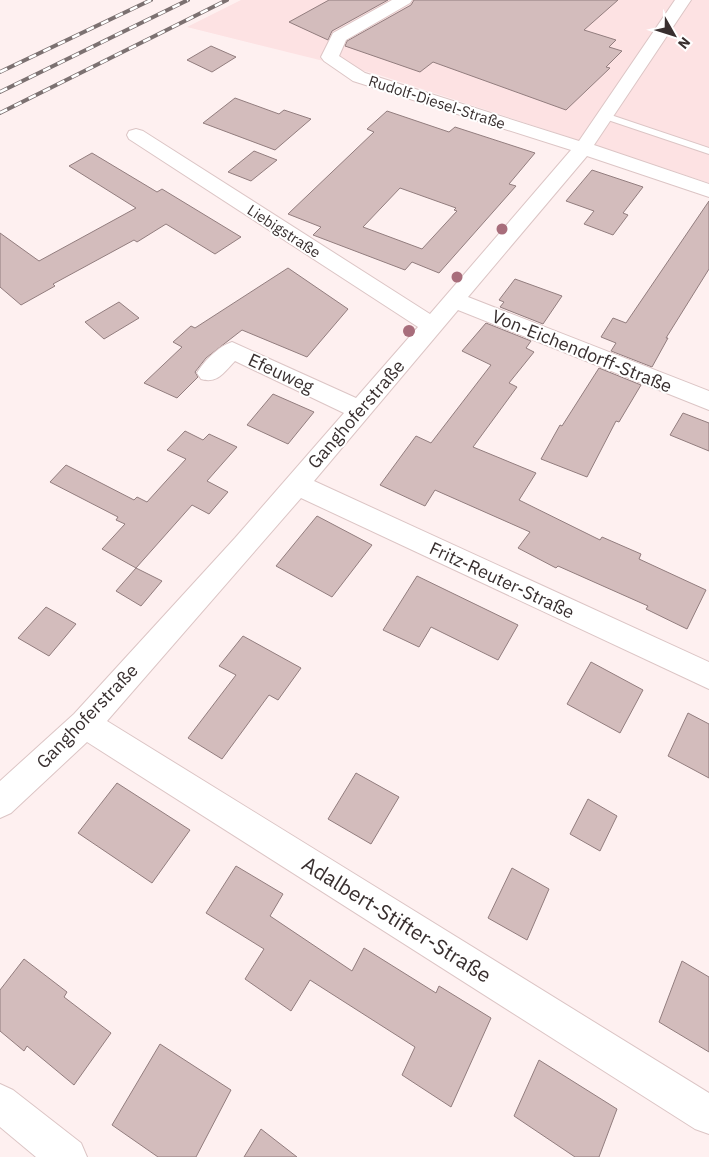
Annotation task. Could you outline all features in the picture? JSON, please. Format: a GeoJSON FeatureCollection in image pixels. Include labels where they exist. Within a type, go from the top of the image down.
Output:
{"type":"FeatureCollection","features":[{"type":"Feature","properties":{"kind":"street","name":"Rudolf-Diesel-Straße"},"geometry":{"type":"LineString","coordinates":[[404,0],[339,37],[330,56],[359,77],[583,148]]}},
{"type":"Feature","properties":{"kind":"street","name":"Ganghoferstraße"},"geometry":{"type":"LineString","coordinates":[[0,802],[85,724],[244,546],[432,326],[583,148],[683,0]]}},
{"type":"Feature","properties":{"kind":"street","name":"Liebigstraße"},"geometry":{"type":"LineString","coordinates":[[136,135],[432,326]]}},
{"type":"Feature","properties":{"kind":"street"},"geometry":{"type":"LineString","coordinates":[[583,148],[709,191]]}},
{"type":"Feature","properties":{"kind":"street","name":"Von-Eichendorff-Straße"},"geometry":{"type":"LineString","coordinates":[[454,300],[709,401]]}},
{"type":"Feature","properties":{"kind":"street","name":"Efeuweg"},"geometry":{"type":"LineString","coordinates":[[209,373],[232,350],[360,410]]}},
{"type":"Feature","properties":{"kind":"street","name":"Fritz-Reuter-Straße"},"geometry":{"type":"LineString","coordinates":[[296,484],[709,676]]}},
{"type":"Feature","properties":{"kind":"street","name":"Adalbert-Stifter-Straße"},"geometry":{"type":"LineString","coordinates":[[85,724],[709,1115]]}},
{"type":"Feature","properties":{"kind":"street"},"geometry":{"type":"LineString","coordinates":[[0,1103],[67,1157]]}},
{"type":"Feature","properties":{"kind":"lane"},"geometry":{"type":"LineString","coordinates":[[605,116],[709,151]]}},
{"type":"Feature","properties":{"kind":"shaded area"},"geometry":{"type":"Polygon","coordinates":[[[241,0],[709,0],[709,183],[376,74],[187,27],[241,0]]]}},
{"type":"Feature","properties":{"kind":"building"},"geometry":{"type":"Polygon","coordinates":[[[329,0],[388,0],[332,31],[328,40],[289,22],[329,0]]]}},
{"type":"Feature","properties":{"kind":"building"},"geometry":{"type":"Polygon","coordinates":[[[414,0],[618,0],[584,30],[616,40],[609,47],[622,51],[606,67],[610,68],[566,110],[433,62],[420,72],[345,46],[347,41],[411,5],[414,0]]]}},
{"type":"Feature","properties":{"kind":"building"},"geometry":{"type":"Polygon","coordinates":[[[211,46],[236,57],[212,72],[187,60],[211,46]]]}},
{"type":"Feature","properties":{"kind":"building"},"geometry":{"type":"Polygon","coordinates":[[[235,98],[279,114],[284,110],[311,119],[275,150],[203,123],[235,98]]]}},
{"type":"Feature","properties":{"kind":"building"},"geometry":{"type":"Polygon","coordinates":[[[387,111],[449,132],[455,127],[535,153],[509,184],[516,186],[439,273],[412,262],[405,270],[313,235],[321,227],[288,214],[374,132],[367,129],[387,111]],[[400,188],[363,227],[422,249],[457,211],[454,210],[456,208],[400,188]]]}},
{"type":"Feature","properties":{"kind":"building"},"geometry":{"type":"Polygon","coordinates":[[[254,151],[277,160],[251,181],[228,172],[254,151]]]}},
{"type":"Feature","properties":{"kind":"building"},"geometry":{"type":"Polygon","coordinates":[[[92,153],[157,192],[162,189],[241,237],[215,254],[166,224],[137,242],[134,240],[53,284],[55,286],[21,305],[0,287],[0,233],[39,261],[136,208],[69,166],[92,153]]]}},
{"type":"Feature","properties":{"kind":"building"},"geometry":{"type":"Polygon","coordinates":[[[592,170],[643,187],[623,213],[628,215],[613,235],[584,224],[594,211],[566,201],[592,170]]]}},
{"type":"Feature","properties":{"kind":"building"},"geometry":{"type":"Polygon","coordinates":[[[709,201],[709,269],[666,338],[668,338],[652,367],[611,351],[616,343],[601,337],[613,318],[626,323],[709,201]]]}},
{"type":"Feature","properties":{"kind":"building"},"geometry":{"type":"Polygon","coordinates":[[[288,268],[348,309],[307,357],[242,330],[206,358],[195,372],[198,377],[177,398],[144,383],[182,347],[173,342],[191,326],[195,328],[288,268]]]}},
{"type":"Feature","properties":{"kind":"building"},"geometry":{"type":"Polygon","coordinates":[[[515,279],[562,296],[543,324],[500,307],[504,302],[499,300],[515,279]]]}},
{"type":"Feature","properties":{"kind":"building"},"geometry":{"type":"Polygon","coordinates":[[[119,302],[139,318],[104,339],[85,322],[119,302]]]}},
{"type":"Feature","properties":{"kind":"building"},"geometry":{"type":"Polygon","coordinates":[[[486,323],[531,341],[526,348],[534,352],[509,383],[517,387],[473,447],[536,473],[519,500],[600,540],[602,537],[641,554],[639,559],[706,590],[687,629],[646,609],[648,606],[558,566],[556,568],[518,548],[530,532],[435,490],[425,506],[380,485],[416,436],[431,443],[491,365],[462,351],[486,323]]]}},
{"type":"Feature","properties":{"kind":"building"},"geometry":{"type":"Polygon","coordinates":[[[599,368],[641,385],[619,422],[616,421],[587,477],[541,459],[560,425],[562,426],[599,368]]]}},
{"type":"Feature","properties":{"kind":"building"},"geometry":{"type":"Polygon","coordinates":[[[273,394],[314,412],[288,444],[247,425],[273,394]]]}},
{"type":"Feature","properties":{"kind":"building"},"geometry":{"type":"Polygon","coordinates":[[[683,413],[709,423],[709,451],[670,435],[683,413]]]}},
{"type":"Feature","properties":{"kind":"building"},"geometry":{"type":"Polygon","coordinates":[[[185,431],[203,440],[209,434],[237,447],[207,481],[228,492],[209,514],[192,505],[136,568],[102,549],[125,524],[116,520],[118,517],[50,482],[66,465],[134,500],[137,497],[147,502],[186,459],[167,450],[185,431]]]}},
{"type":"Feature","properties":{"kind":"building"},"geometry":{"type":"Polygon","coordinates":[[[317,516],[372,545],[332,597],[276,566],[317,516]]]}},
{"type":"Feature","properties":{"kind":"building"},"geometry":{"type":"Polygon","coordinates":[[[136,568],[162,581],[141,606],[116,591],[136,568]]]}},
{"type":"Feature","properties":{"kind":"building"},"geometry":{"type":"Polygon","coordinates":[[[417,576],[518,625],[498,660],[431,627],[419,647],[383,630],[417,576]]]}},
{"type":"Feature","properties":{"kind":"building"},"geometry":{"type":"Polygon","coordinates":[[[46,607],[76,624],[49,656],[18,638],[46,607]]]}},
{"type":"Feature","properties":{"kind":"building"},"geometry":{"type":"Polygon","coordinates":[[[243,636],[301,668],[278,700],[269,695],[222,759],[188,738],[236,675],[219,666],[243,636]]]}},
{"type":"Feature","properties":{"kind":"building"},"geometry":{"type":"Polygon","coordinates":[[[591,662],[643,690],[620,733],[567,704],[591,662]]]}},
{"type":"Feature","properties":{"kind":"building"},"geometry":{"type":"Polygon","coordinates":[[[688,713],[709,724],[709,778],[668,756],[688,713]]]}},
{"type":"Feature","properties":{"kind":"building"},"geometry":{"type":"Polygon","coordinates":[[[356,773],[399,797],[371,844],[328,819],[356,773]]]}},
{"type":"Feature","properties":{"kind":"building"},"geometry":{"type":"Polygon","coordinates":[[[117,783],[190,830],[152,883],[78,833],[117,783]]]}},
{"type":"Feature","properties":{"kind":"building"},"geometry":{"type":"Polygon","coordinates":[[[588,799],[617,816],[600,851],[570,834],[588,799]]]}},
{"type":"Feature","properties":{"kind":"building"},"geometry":{"type":"Polygon","coordinates":[[[236,866],[283,894],[270,916],[352,971],[364,948],[436,993],[439,986],[491,1018],[451,1107],[402,1075],[415,1047],[310,980],[291,1011],[245,979],[264,949],[206,913],[236,866]]]}},
{"type":"Feature","properties":{"kind":"building"},"geometry":{"type":"Polygon","coordinates":[[[512,868],[549,889],[527,940],[488,918],[512,868]]]}},
{"type":"Feature","properties":{"kind":"building"},"geometry":{"type":"Polygon","coordinates":[[[24,959],[67,992],[64,997],[111,1033],[74,1085],[27,1046],[24,1051],[0,1031],[0,990],[24,959]]]}},
{"type":"Feature","properties":{"kind":"building"},"geometry":{"type":"Polygon","coordinates":[[[682,961],[709,977],[709,1052],[659,1022],[682,961]]]}},
{"type":"Feature","properties":{"kind":"building"},"geometry":{"type":"Polygon","coordinates":[[[160,1044],[231,1090],[196,1157],[158,1157],[112,1125],[160,1044]]]}},
{"type":"Feature","properties":{"kind":"building"},"geometry":{"type":"Polygon","coordinates":[[[539,1060],[617,1109],[599,1157],[575,1157],[514,1116],[539,1060]]]}},
{"type":"Feature","properties":{"kind":"building"},"geometry":{"type":"Polygon","coordinates":[[[261,1129],[297,1157],[244,1157],[261,1129]]]}},
{"type":"Feature","properties":{"kind":"railway"},"geometry":{"type":"LineString","coordinates":[[0,72],[151,0]]}},
{"type":"Feature","properties":{"kind":"railway"},"geometry":{"type":"LineString","coordinates":[[0,92],[188,0]]}},
{"type":"Feature","properties":{"kind":"railway"},"geometry":{"type":"LineString","coordinates":[[0,113],[227,0]]}}]}
